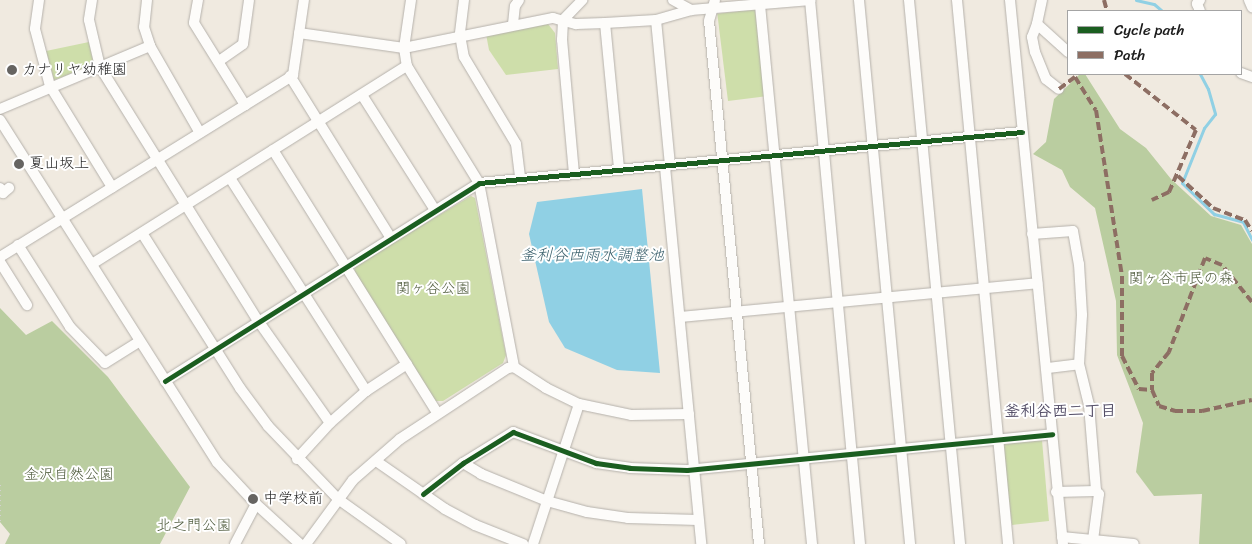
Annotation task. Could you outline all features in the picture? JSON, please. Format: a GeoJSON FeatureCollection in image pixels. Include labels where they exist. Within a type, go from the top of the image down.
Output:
{"type":"FeatureCollection","features":[{"type":"Feature","properties":{"kind":"street"},"geometry":{"type":"LineString","coordinates":[[39,0],[36,29],[50,86],[112,187]]}},
{"type":"Feature","properties":{"kind":"street"},"geometry":{"type":"LineString","coordinates":[[92,0],[89,20],[100,67],[259,322],[330,423]]}},
{"type":"Feature","properties":{"kind":"street"},"geometry":{"type":"LineString","coordinates":[[147,0],[144,27],[150,46],[200,133]]}},
{"type":"Feature","properties":{"kind":"street"},"geometry":{"type":"LineString","coordinates":[[198,0],[194,23],[245,105]]}},
{"type":"Feature","properties":{"kind":"street"},"geometry":{"type":"LineString","coordinates":[[219,61],[243,44],[249,0]]}},
{"type":"Feature","properties":{"kind":"street"},"geometry":{"type":"LineString","coordinates":[[304,0],[290,76],[391,238]]}},
{"type":"Feature","properties":{"kind":"street"},"geometry":{"type":"LineString","coordinates":[[411,0],[404,48],[407,66],[479,183],[514,367],[546,388],[579,404],[632,415],[689,414]]}},
{"type":"Feature","properties":{"kind":"street"},"geometry":{"type":"LineString","coordinates":[[464,0],[460,35],[464,57],[516,144],[520,179]]}},
{"type":"Feature","properties":{"kind":"street"},"geometry":{"type":"LineString","coordinates":[[513,24],[514,6],[519,0]]}},
{"type":"Feature","properties":{"kind":"street"},"geometry":{"type":"LineString","coordinates":[[574,174],[562,40],[563,20],[582,0]]}},
{"type":"Feature","properties":{"kind":"street"},"geometry":{"type":"LineString","coordinates":[[673,0],[691,10]]}},
{"type":"Feature","properties":{"kind":"street"},"geometry":{"type":"LineString","coordinates":[[299,33],[404,48],[513,24],[553,18],[576,24],[656,20],[713,4],[760,5],[811,0],[823,150],[860,544]]}},
{"type":"Feature","properties":{"kind":"street"},"geometry":{"type":"LineString","coordinates":[[859,0],[910,544]]}},
{"type":"Feature","properties":{"kind":"street"},"geometry":{"type":"LineString","coordinates":[[909,0],[960,544]]}},
{"type":"Feature","properties":{"kind":"street"},"geometry":{"type":"LineString","coordinates":[[957,0],[1008,544]]}},
{"type":"Feature","properties":{"kind":"street"},"geometry":{"type":"LineString","coordinates":[[1010,0],[1036,283],[1048,368],[1056,492],[1063,541],[1093,540],[1134,544]]}},
{"type":"Feature","properties":{"kind":"street"},"geometry":{"type":"LineString","coordinates":[[1042,0],[1032,37],[1035,52],[1046,79],[1059,90]]}},
{"type":"Feature","properties":{"kind":"street"},"geometry":{"type":"LineString","coordinates":[[1249,0],[1252,7]]}},
{"type":"Feature","properties":{"kind":"street"},"geometry":{"type":"LineString","coordinates":[[713,4],[722,160],[759,544]]}},
{"type":"Feature","properties":{"kind":"street"},"geometry":{"type":"LineString","coordinates":[[760,5],[812,544]]}},
{"type":"Feature","properties":{"kind":"street"},"geometry":{"type":"LineString","coordinates":[[656,20],[667,166],[701,544]]}},
{"type":"Feature","properties":{"kind":"street"},"geometry":{"type":"LineString","coordinates":[[605,23],[619,169]]}},
{"type":"Feature","properties":{"kind":"street"},"geometry":{"type":"LineString","coordinates":[[1037,24],[1067,51]]}},
{"type":"Feature","properties":{"kind":"street"},"geometry":{"type":"LineString","coordinates":[[0,109],[50,86],[150,46]]}},
{"type":"Feature","properties":{"kind":"street"},"geometry":{"type":"LineString","coordinates":[[92,264],[407,66]]}},
{"type":"Feature","properties":{"kind":"street"},"geometry":{"type":"LineString","coordinates":[[0,257],[290,76]]}},
{"type":"Feature","properties":{"kind":"street"},"geometry":{"type":"LineString","coordinates":[[362,95],[435,210]]}},
{"type":"Feature","properties":{"kind":"street"},"geometry":{"type":"LineString","coordinates":[[0,120],[61,219],[92,264],[139,342],[217,462],[256,504],[300,544]]}},
{"type":"Feature","properties":{"kind":"street"},"geometry":{"type":"LineString","coordinates":[[165,381],[214,348],[346,268],[479,183],[1022,132]]}},
{"type":"Feature","properties":{"kind":"street"},"geometry":{"type":"LineString","coordinates":[[274,150],[437,412]]}},
{"type":"Feature","properties":{"kind":"street"},"geometry":{"type":"LineString","coordinates":[[230,178],[366,391]]}},
{"type":"Feature","properties":{"kind":"street"},"geometry":{"type":"LineString","coordinates":[[1032,234],[1073,231],[1082,314],[1079,364],[1089,405],[1096,491],[1099,494],[1093,540]]}},
{"type":"Feature","properties":{"kind":"street"},"geometry":{"type":"LineString","coordinates":[[142,232],[214,348],[262,418],[297,459],[338,499],[401,544]]}},
{"type":"Feature","properties":{"kind":"street"},"geometry":{"type":"LineString","coordinates":[[18,246],[70,327],[105,363],[139,342]]}},
{"type":"Feature","properties":{"kind":"street"},"geometry":{"type":"LineString","coordinates":[[0,262],[26,305]]}},
{"type":"Feature","properties":{"kind":"street"},"geometry":{"type":"LineString","coordinates":[[680,317],[1036,283]]}},
{"type":"Feature","properties":{"kind":"street"},"geometry":{"type":"LineString","coordinates":[[297,459],[330,423],[366,391],[407,364]]}},
{"type":"Feature","properties":{"kind":"street"},"geometry":{"type":"LineString","coordinates":[[1048,368],[1079,364]]}},
{"type":"Feature","properties":{"kind":"street"},"geometry":{"type":"LineString","coordinates":[[306,544],[338,499],[376,461],[437,412],[514,367]]}},
{"type":"Feature","properties":{"kind":"street"},"geometry":{"type":"LineString","coordinates":[[533,544],[579,404]]}},
{"type":"Feature","properties":{"kind":"street"},"geometry":{"type":"LineString","coordinates":[[423,494],[463,463],[513,432],[563,452],[630,468],[688,470],[695,467],[804,459],[851,452],[1052,434]]}},
{"type":"Feature","properties":{"kind":"street"},"geometry":{"type":"LineString","coordinates":[[376,461],[423,494],[475,525],[523,544]]}},
{"type":"Feature","properties":{"kind":"street"},"geometry":{"type":"LineString","coordinates":[[463,463],[547,501],[628,518],[698,520]]}},
{"type":"Feature","properties":{"kind":"street"},"geometry":{"type":"LineString","coordinates":[[1056,492],[1096,491]]}},
{"type":"Feature","properties":{"kind":"street"},"geometry":{"type":"LineString","coordinates":[[235,544],[256,504]]}},
{"type":"Feature","properties":{"kind":"path"},"geometry":{"type":"LineString","coordinates":[[0,485],[2,514],[0,525]]}},
{"type":"Feature","properties":{"kind":"green space"},"geometry":{"type":"Polygon","coordinates":[[[755,9],[766,96],[728,101],[717,14],[755,9]]]}},
{"type":"Feature","properties":{"kind":"green space"},"geometry":{"type":"Polygon","coordinates":[[[548,24],[555,33],[558,69],[506,75],[489,50],[486,34],[548,24]]]}},
{"type":"Feature","properties":{"kind":"green space"},"geometry":{"type":"Polygon","coordinates":[[[89,42],[93,61],[90,67],[54,80],[46,51],[89,42]]]}},
{"type":"Feature","properties":{"kind":"green space","name":"関ヶ谷市民の森"},"geometry":{"type":"Polygon","coordinates":[[[1079,75],[1086,75],[1120,129],[1146,148],[1171,179],[1211,216],[1241,225],[1252,244],[1252,544],[1199,544],[1202,494],[1154,496],[1136,472],[1143,423],[1117,355],[1116,301],[1095,208],[1070,187],[1062,170],[1033,154],[1046,142],[1054,99],[1079,75]]]}},
{"type":"Feature","properties":{"kind":"green space","name":"関ヶ谷公園"},"geometry":{"type":"Polygon","coordinates":[[[471,196],[475,198],[506,355],[503,363],[443,401],[435,401],[354,274],[356,265],[471,196]]]}},
{"type":"Feature","properties":{"kind":"green space","name":"金沢自然公園"},"geometry":{"type":"Polygon","coordinates":[[[0,308],[26,335],[52,321],[108,377],[190,487],[160,544],[5,544],[10,534],[0,522],[0,308]]]}},
{"type":"Feature","properties":{"kind":"green space"},"geometry":{"type":"Polygon","coordinates":[[[1042,440],[1049,521],[1012,525],[1002,447],[1006,442],[1042,440]]]}},
{"type":"Feature","properties":{"kind":"water","name":"釜利谷西雨水調整池"},"geometry":{"type":"Polygon","coordinates":[[[642,189],[660,373],[617,370],[565,348],[549,322],[529,234],[537,202],[642,189]]]}},
{"type":"Feature","properties":{"kind":"waterway"},"geometry":{"type":"LineString","coordinates":[[1136,0],[1154,4],[1161,10]]}},
{"type":"Feature","properties":{"kind":"waterway"},"geometry":{"type":"LineString","coordinates":[[1201,75],[1208,89],[1215,114],[1204,128],[1182,183],[1214,214],[1243,222],[1252,240]]}},
{"type":"Feature","properties":{"kind":"marked path"},"geometry":{"type":"LineString","coordinates":[[1104,0],[1107,10]]}},
{"type":"Feature","properties":{"kind":"marked path"},"geometry":{"type":"LineString","coordinates":[[1126,75],[1196,130],[1169,192],[1152,200]]}},
{"type":"Feature","properties":{"kind":"marked path"},"geometry":{"type":"LineString","coordinates":[[1059,89],[1075,77],[1096,110],[1122,276],[1122,356],[1139,389],[1152,390]]}},
{"type":"Feature","properties":{"kind":"marked path"},"geometry":{"type":"LineString","coordinates":[[1178,176],[1213,208],[1245,220],[1252,231]]}},
{"type":"Feature","properties":{"kind":"marked path"},"geometry":{"type":"LineString","coordinates":[[1252,302],[1222,265],[1205,258],[1169,352],[1152,373],[1152,390],[1159,406],[1175,411],[1202,411],[1252,400]]}},
{"type":"Feature","properties":{"kind":"cycle path"},"geometry":{"type":"LineString","coordinates":[[165,381],[479,183],[1022,132]]}},
{"type":"Feature","properties":{"kind":"cycle path"},"geometry":{"type":"LineString","coordinates":[[423,494],[463,463],[513,432],[596,463],[630,468],[687,470],[1052,434]]}},
{"type":"Feature","properties":{"kind":"place","name":"カナリヤ幼稚園"},"geometry":{"type":"Point","coordinates":[12,70]}},
{"type":"Feature","properties":{"kind":"place","name":"夏山坂上"},"geometry":{"type":"Point","coordinates":[19,164]}},
{"type":"Feature","properties":{"kind":"place","name":"中学校前"},"geometry":{"type":"Point","coordinates":[253,499]}},
{"type":"Feature","properties":{"kind":"district","name":"釜利谷西二丁目"},"geometry":{"type":"Point","coordinates":[1060,411]}},
{"type":"Feature","properties":{"kind":"park label","name":"北之門公園"},"geometry":{"type":"Point","coordinates":[194,526]}}]}
